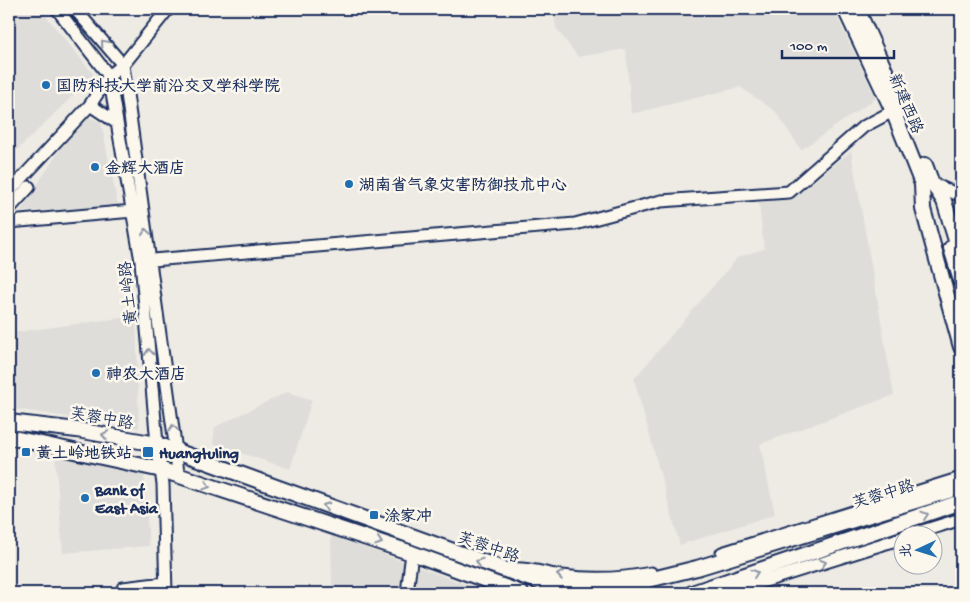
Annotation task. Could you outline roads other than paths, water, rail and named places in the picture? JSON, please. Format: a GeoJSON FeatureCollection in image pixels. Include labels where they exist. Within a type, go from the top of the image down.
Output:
{"type":"FeatureCollection","features":[{"type":"Feature","properties":{"kind":"main road","name":"新建西路"},"geometry":{"type":"LineString","coordinates":[[845,9],[927,183],[961,314]]}},
{"type":"Feature","properties":{"kind":"main road","name":"新建西路"},"geometry":{"type":"LineString","coordinates":[[857,9],[898,99],[961,281]]}},
{"type":"Feature","properties":{"kind":"main road","name":"新建西路"},"geometry":{"type":"LineString","coordinates":[[927,183],[944,201],[961,257]]}},
{"type":"Feature","properties":{"kind":"main road","name":"新建西路"},"geometry":{"type":"LineString","coordinates":[[927,183],[923,209],[961,346]]}},
{"type":"Feature","properties":{"kind":"main road","name":"芙蓉中路"},"geometry":{"type":"LineString","coordinates":[[9,422],[77,430],[157,444],[503,570],[539,582],[577,588],[627,589],[961,487]]}},
{"type":"Feature","properties":{"kind":"main road","name":"芙蓉中路"},"geometry":{"type":"LineString","coordinates":[[9,437],[162,470],[412,553],[520,593]]}},
{"type":"Feature","properties":{"kind":"main road","name":"芙蓉中路"},"geometry":{"type":"LineString","coordinates":[[699,592],[961,502]]}},
{"type":"Feature","properties":{"kind":"street","name":"黄土岭路"},"geometry":{"type":"LineString","coordinates":[[57,9],[109,76],[133,211],[145,260],[176,452],[178,476]]}},
{"type":"Feature","properties":{"kind":"street"},"geometry":{"type":"LineString","coordinates":[[75,9],[123,65]]}},
{"type":"Feature","properties":{"kind":"street"},"geometry":{"type":"LineString","coordinates":[[9,192],[90,105],[109,76],[123,65],[168,9]]}},
{"type":"Feature","properties":{"kind":"street","name":"黄土岭路"},"geometry":{"type":"LineString","coordinates":[[123,65],[145,260],[157,444],[162,470],[165,588]]}},
{"type":"Feature","properties":{"kind":"street"},"geometry":{"type":"LineString","coordinates":[[90,105],[117,123]]}},
{"type":"Feature","properties":{"kind":"street"},"geometry":{"type":"LineString","coordinates":[[145,260],[575,224],[661,202],[789,192],[863,127],[893,111]]}},
{"type":"Feature","properties":{"kind":"street"},"geometry":{"type":"LineString","coordinates":[[927,183],[961,196]]}},
{"type":"Feature","properties":{"kind":"street"},"geometry":{"type":"LineString","coordinates":[[9,209],[29,187]]}},
{"type":"Feature","properties":{"kind":"street"},"geometry":{"type":"LineString","coordinates":[[9,222],[133,211]]}},
{"type":"Feature","properties":{"kind":"street"},"geometry":{"type":"LineString","coordinates":[[503,570],[522,567],[561,576],[616,579],[668,570],[961,478]]}},
{"type":"Feature","properties":{"kind":"street"},"geometry":{"type":"LineString","coordinates":[[942,525],[961,519]]}},
{"type":"Feature","properties":{"kind":"street"},"geometry":{"type":"LineString","coordinates":[[727,593],[892,541]]}},
{"type":"Feature","properties":{"kind":"street"},"geometry":{"type":"LineString","coordinates":[[407,593],[412,553]]}},
{"type":"Feature","properties":{"kind":"street"},"geometry":{"type":"LineString","coordinates":[[123,593],[122,588],[165,588]]}},
{"type":"Feature","properties":{"kind":"place","name":"国防科技大学前沿交叉学科学院"},"geometry":{"type":"Point","coordinates":[46,85]}},
{"type":"Feature","properties":{"kind":"place","name":"金辉大酒店"},"geometry":{"type":"Point","coordinates":[95,167]}},
{"type":"Feature","properties":{"kind":"place","name":"湖南省气象灾害防御技术中心"},"geometry":{"type":"Point","coordinates":[349,184]}},
{"type":"Feature","properties":{"kind":"place","name":"神农大酒店"},"geometry":{"type":"Point","coordinates":[96,373]}},
{"type":"Feature","properties":{"kind":"place","name":"黄土岭地铁站"},"geometry":{"type":"Point","coordinates":[26,452]}},
{"type":"Feature","properties":{"kind":"place","name":"Huangtuling"},"geometry":{"type":"Point","coordinates":[148,452]}},
{"type":"Feature","properties":{"kind":"place","name":"Bank of East Asia"},"geometry":{"type":"Point","coordinates":[85,498]}},
{"type":"Feature","properties":{"kind":"place","name":"涂家冲"},"geometry":{"type":"Point","coordinates":[374,515]}}]}
